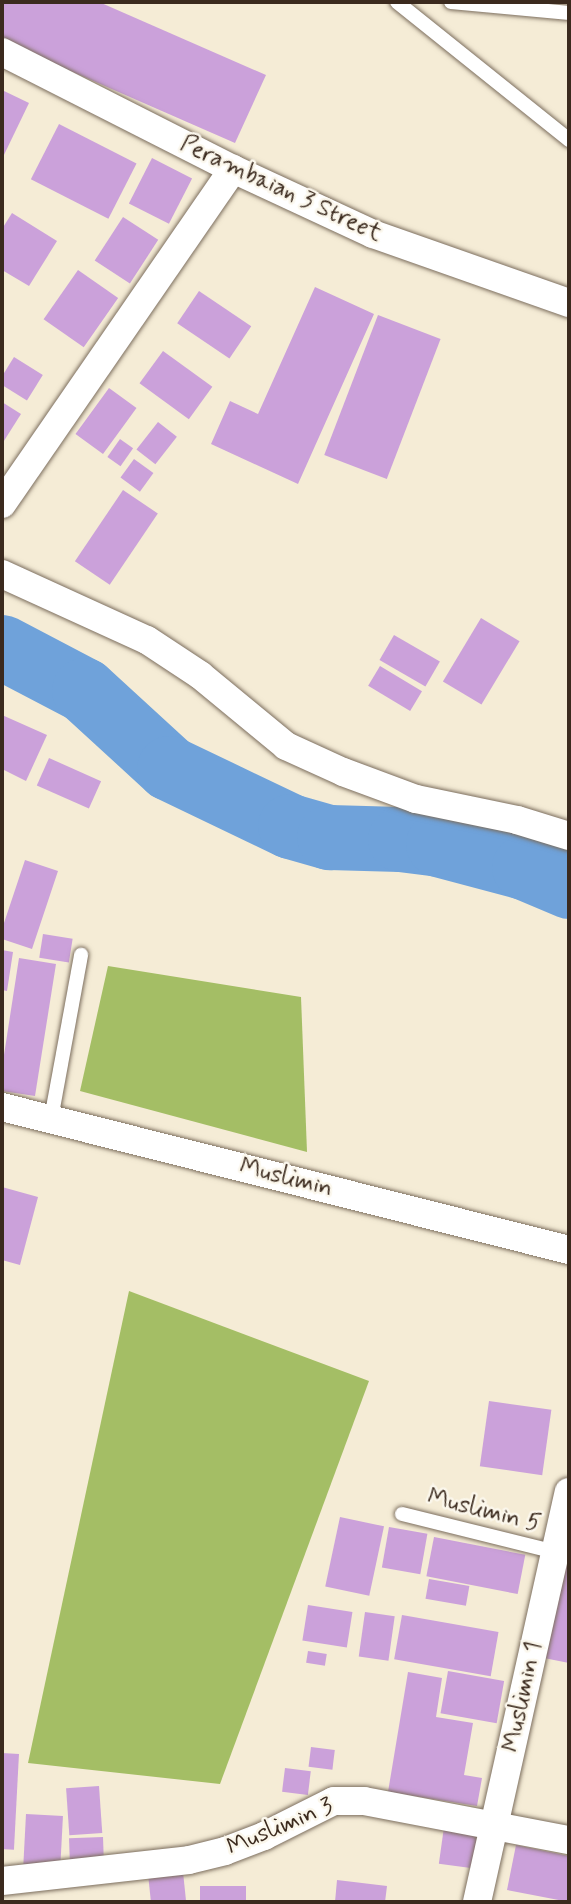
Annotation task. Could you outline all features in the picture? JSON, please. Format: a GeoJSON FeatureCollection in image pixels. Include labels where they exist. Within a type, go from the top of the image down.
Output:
{"type":"FeatureCollection","features":[{"type":"Feature","properties":{"kind":"street","name":"Perambaian 3 Street"},"geometry":{"type":"LineString","coordinates":[[2,52],[233,169],[373,234],[569,303]]}},
{"type":"Feature","properties":{"kind":"street"},"geometry":{"type":"LineString","coordinates":[[2,504],[233,169]]}},
{"type":"Feature","properties":{"kind":"street"},"geometry":{"type":"LineString","coordinates":[[2,574],[146,640],[200,675],[286,746],[343,772],[416,799],[517,820],[569,836]]}},
{"type":"Feature","properties":{"kind":"street","name":"Muslimin"},"geometry":{"type":"LineString","coordinates":[[2,1107],[569,1250]]}},
{"type":"Feature","properties":{"kind":"street","name":"Muslimin 1"},"geometry":{"type":"LineString","coordinates":[[477,1902],[562,1553],[569,1492]]}},
{"type":"Feature","properties":{"kind":"street","name":"Muslimin 3"},"geometry":{"type":"LineString","coordinates":[[2,1881],[189,1860],[225,1851],[264,1836],[315,1807],[334,1801],[364,1801],[569,1840]]}},
{"type":"Feature","properties":{"kind":"lane"},"geometry":{"type":"LineString","coordinates":[[397,2],[569,140]]}},
{"type":"Feature","properties":{"kind":"lane"},"geometry":{"type":"LineString","coordinates":[[451,2],[569,13]]}},
{"type":"Feature","properties":{"kind":"lane"},"geometry":{"type":"LineString","coordinates":[[51,1119],[81,955]]}},
{"type":"Feature","properties":{"kind":"lane","name":"Muslimin 5"},"geometry":{"type":"LineString","coordinates":[[402,1514],[562,1553]]}},
{"type":"Feature","properties":{"kind":"green space"},"geometry":{"type":"Polygon","coordinates":[[[108,966],[301,997],[307,1152],[80,1091],[108,966]]]}},
{"type":"Feature","properties":{"kind":"green space"},"geometry":{"type":"Polygon","coordinates":[[[129,1291],[369,1381],[220,1784],[28,1763],[129,1291]]]}},
{"type":"Feature","properties":{"kind":"building"},"geometry":{"type":"Polygon","coordinates":[[[2,2],[99,2],[266,75],[235,143],[2,41],[2,2]]]}},
{"type":"Feature","properties":{"kind":"building"},"geometry":{"type":"Polygon","coordinates":[[[2,90],[29,103],[2,159],[2,90]]]}},
{"type":"Feature","properties":{"kind":"building"},"geometry":{"type":"Polygon","coordinates":[[[59,124],[137,163],[108,219],[31,179],[59,124]]]}},
{"type":"Feature","properties":{"kind":"building"},"geometry":{"type":"Polygon","coordinates":[[[152,158],[192,178],[169,224],[129,203],[152,158]]]}},
{"type":"Feature","properties":{"kind":"building"},"geometry":{"type":"Polygon","coordinates":[[[12,213],[57,241],[29,286],[2,270],[2,229],[12,213]]]}},
{"type":"Feature","properties":{"kind":"building"},"geometry":{"type":"Polygon","coordinates":[[[123,217],[158,240],[130,283],[95,261],[123,217]]]}},
{"type":"Feature","properties":{"kind":"building"},"geometry":{"type":"Polygon","coordinates":[[[78,270],[118,298],[84,347],[44,319],[78,270]]]}},
{"type":"Feature","properties":{"kind":"building"},"geometry":{"type":"Polygon","coordinates":[[[315,287],[374,314],[298,484],[211,444],[230,401],[258,414],[315,287]]]}},
{"type":"Feature","properties":{"kind":"building"},"geometry":{"type":"Polygon","coordinates":[[[199,291],[251,326],[229,359],[177,323],[199,291]]]}},
{"type":"Feature","properties":{"kind":"building"},"geometry":{"type":"Polygon","coordinates":[[[378,315],[441,339],[387,479],[324,455],[378,315]]]}},
{"type":"Feature","properties":{"kind":"building"},"geometry":{"type":"Polygon","coordinates":[[[163,351],[212,387],[189,419],[139,383],[163,351]]]}},
{"type":"Feature","properties":{"kind":"building"},"geometry":{"type":"Polygon","coordinates":[[[14,357],[43,375],[27,400],[2,385],[2,376],[14,357]]]}},
{"type":"Feature","properties":{"kind":"building"},"geometry":{"type":"Polygon","coordinates":[[[109,388],[137,408],[103,454],[75,434],[109,388]]]}},
{"type":"Feature","properties":{"kind":"building"},"geometry":{"type":"Polygon","coordinates":[[[2,402],[21,414],[2,444],[2,402]]]}},
{"type":"Feature","properties":{"kind":"building"},"geometry":{"type":"Polygon","coordinates":[[[158,422],[177,437],[155,464],[136,450],[158,422]]]}},
{"type":"Feature","properties":{"kind":"building"},"geometry":{"type":"Polygon","coordinates":[[[120,439],[133,448],[120,466],[107,457],[120,439]]]}},
{"type":"Feature","properties":{"kind":"building"},"geometry":{"type":"Polygon","coordinates":[[[134,459],[153,473],[140,492],[120,478],[134,459]]]}},
{"type":"Feature","properties":{"kind":"building"},"geometry":{"type":"Polygon","coordinates":[[[123,490],[158,513],[110,585],[75,561],[123,490]]]}},
{"type":"Feature","properties":{"kind":"building"},"geometry":{"type":"Polygon","coordinates":[[[481,618],[520,641],[481,705],[443,681],[481,618]]]}},
{"type":"Feature","properties":{"kind":"building"},"geometry":{"type":"Polygon","coordinates":[[[394,635],[440,662],[425,687],[380,660],[394,635]]]}},
{"type":"Feature","properties":{"kind":"building"},"geometry":{"type":"Polygon","coordinates":[[[380,666],[422,691],[410,711],[368,686],[380,666]]]}},
{"type":"Feature","properties":{"kind":"building"},"geometry":{"type":"Polygon","coordinates":[[[2,715],[47,735],[26,781],[2,769],[2,715]]]}},
{"type":"Feature","properties":{"kind":"building"},"geometry":{"type":"Polygon","coordinates":[[[49,758],[101,781],[89,809],[37,785],[49,758]]]}},
{"type":"Feature","properties":{"kind":"building"},"geometry":{"type":"Polygon","coordinates":[[[25,860],[58,871],[32,949],[2,939],[2,929],[25,860]]]}},
{"type":"Feature","properties":{"kind":"building"},"geometry":{"type":"Polygon","coordinates":[[[43,934],[73,939],[69,962],[39,958],[43,934]]]}},
{"type":"Feature","properties":{"kind":"building"},"geometry":{"type":"Polygon","coordinates":[[[2,950],[13,952],[7,991],[2,990],[2,950]]]}},
{"type":"Feature","properties":{"kind":"building"},"geometry":{"type":"Polygon","coordinates":[[[19,958],[56,964],[35,1096],[2,1091],[2,1068],[19,958]]]}},
{"type":"Feature","properties":{"kind":"building"},"geometry":{"type":"Polygon","coordinates":[[[2,1187],[38,1197],[20,1265],[2,1260],[2,1187]]]}},
{"type":"Feature","properties":{"kind":"building"},"geometry":{"type":"Polygon","coordinates":[[[489,1401],[551,1410],[542,1475],[480,1466],[489,1401]]]}},
{"type":"Feature","properties":{"kind":"building"},"geometry":{"type":"Polygon","coordinates":[[[340,1517],[384,1526],[369,1596],[325,1586],[340,1517]]]}},
{"type":"Feature","properties":{"kind":"building"},"geometry":{"type":"Polygon","coordinates":[[[389,1527],[427,1534],[420,1574],[382,1567],[389,1527]]]}},
{"type":"Feature","properties":{"kind":"building"},"geometry":{"type":"Polygon","coordinates":[[[434,1537],[525,1555],[518,1594],[426,1576],[434,1537]]]}},
{"type":"Feature","properties":{"kind":"building"},"geometry":{"type":"Polygon","coordinates":[[[557,1564],[569,1566],[569,1663],[539,1657],[557,1564]]]}},
{"type":"Feature","properties":{"kind":"building"},"geometry":{"type":"Polygon","coordinates":[[[429,1579],[469,1586],[466,1606],[426,1599],[429,1579]]]}},
{"type":"Feature","properties":{"kind":"building"},"geometry":{"type":"Polygon","coordinates":[[[308,1605],[352,1612],[347,1648],[302,1641],[308,1605]]]}},
{"type":"Feature","properties":{"kind":"building"},"geometry":{"type":"Polygon","coordinates":[[[365,1612],[395,1616],[388,1661],[359,1657],[365,1612]]]}},
{"type":"Feature","properties":{"kind":"building"},"geometry":{"type":"Polygon","coordinates":[[[402,1615],[499,1632],[491,1676],[394,1659],[402,1615]]]}},
{"type":"Feature","properties":{"kind":"building"},"geometry":{"type":"Polygon","coordinates":[[[308,1651],[327,1654],[325,1666],[306,1663],[308,1651]]]}},
{"type":"Feature","properties":{"kind":"building"},"geometry":{"type":"Polygon","coordinates":[[[448,1671],[504,1681],[497,1723],[441,1713],[448,1671]]]}},
{"type":"Feature","properties":{"kind":"building"},"geometry":{"type":"Polygon","coordinates":[[[408,1672],[442,1678],[436,1717],[473,1723],[464,1775],[482,1778],[477,1806],[388,1792],[408,1672]]]}},
{"type":"Feature","properties":{"kind":"building"},"geometry":{"type":"Polygon","coordinates":[[[311,1747],[335,1750],[332,1770],[309,1767],[311,1747]]]}},
{"type":"Feature","properties":{"kind":"building"},"geometry":{"type":"Polygon","coordinates":[[[2,1753],[19,1754],[14,1850],[2,1849],[2,1753]]]}},
{"type":"Feature","properties":{"kind":"building"},"geometry":{"type":"Polygon","coordinates":[[[285,1768],[311,1771],[308,1795],[282,1792],[285,1768]]]}},
{"type":"Feature","properties":{"kind":"building"},"geometry":{"type":"Polygon","coordinates":[[[99,1786],[102,1833],[69,1835],[66,1788],[99,1786]]]}},
{"type":"Feature","properties":{"kind":"building"},"geometry":{"type":"Polygon","coordinates":[[[26,1814],[63,1816],[60,1866],[23,1864],[26,1814]]]}},
{"type":"Feature","properties":{"kind":"building"},"geometry":{"type":"Polygon","coordinates":[[[444,1827],[478,1832],[473,1868],[439,1864],[444,1827]]]}},
{"type":"Feature","properties":{"kind":"building"},"geometry":{"type":"Polygon","coordinates":[[[103,1837],[104,1867],[70,1868],[69,1838],[103,1837]]]}},
{"type":"Feature","properties":{"kind":"building"},"geometry":{"type":"Polygon","coordinates":[[[516,1845],[569,1856],[569,1902],[507,1890],[516,1845]]]}},
{"type":"Feature","properties":{"kind":"building"},"geometry":{"type":"Polygon","coordinates":[[[183,1872],[186,1902],[151,1902],[148,1876],[183,1872]]]}},
{"type":"Feature","properties":{"kind":"building"},"geometry":{"type":"Polygon","coordinates":[[[337,1880],[387,1886],[385,1902],[335,1902],[337,1880]]]}},
{"type":"Feature","properties":{"kind":"building"},"geometry":{"type":"Polygon","coordinates":[[[200,1886],[246,1886],[246,1902],[200,1902],[200,1886]]]}},
{"type":"Feature","properties":{"kind":"waterway"},"geometry":{"type":"LineString","coordinates":[[2,647],[84,690],[169,768],[290,826],[329,837],[400,839],[438,844],[524,867],[569,886]]}}]}
